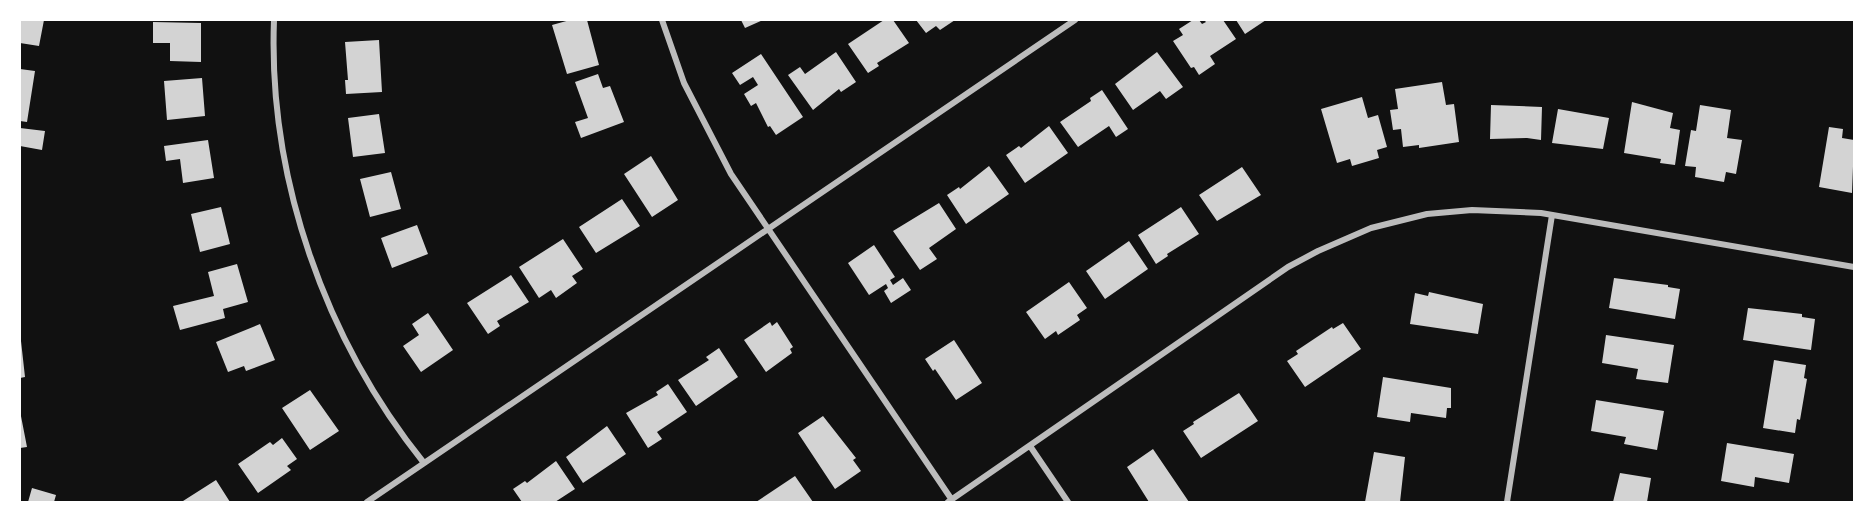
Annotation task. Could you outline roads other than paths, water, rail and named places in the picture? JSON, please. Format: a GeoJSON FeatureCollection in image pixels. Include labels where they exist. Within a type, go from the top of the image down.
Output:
{"type":"FeatureCollection","features":[{"type":"Feature","properties":{"kind":"street"},"geometry":{"type":"LineString","coordinates":[[274,20],[275,76],[280,133],[294,200],[313,265],[340,329],[366,379],[424,463]]}},
{"type":"Feature","properties":{"kind":"street"},"geometry":{"type":"LineString","coordinates":[[662,20],[675,62],[708,134],[731,174],[950,501],[1288,267],[1339,241],[1382,225],[1438,213],[1484,210],[1552,215],[1854,267]]}},
{"type":"Feature","properties":{"kind":"street"},"geometry":{"type":"LineString","coordinates":[[367,502],[1075,20]]}},
{"type":"Feature","properties":{"kind":"street"},"geometry":{"type":"LineString","coordinates":[[1507,502],[1552,215]]}},
{"type":"Feature","properties":{"kind":"street"},"geometry":{"type":"LineString","coordinates":[[1030,446],[1068,502]]}}]}
